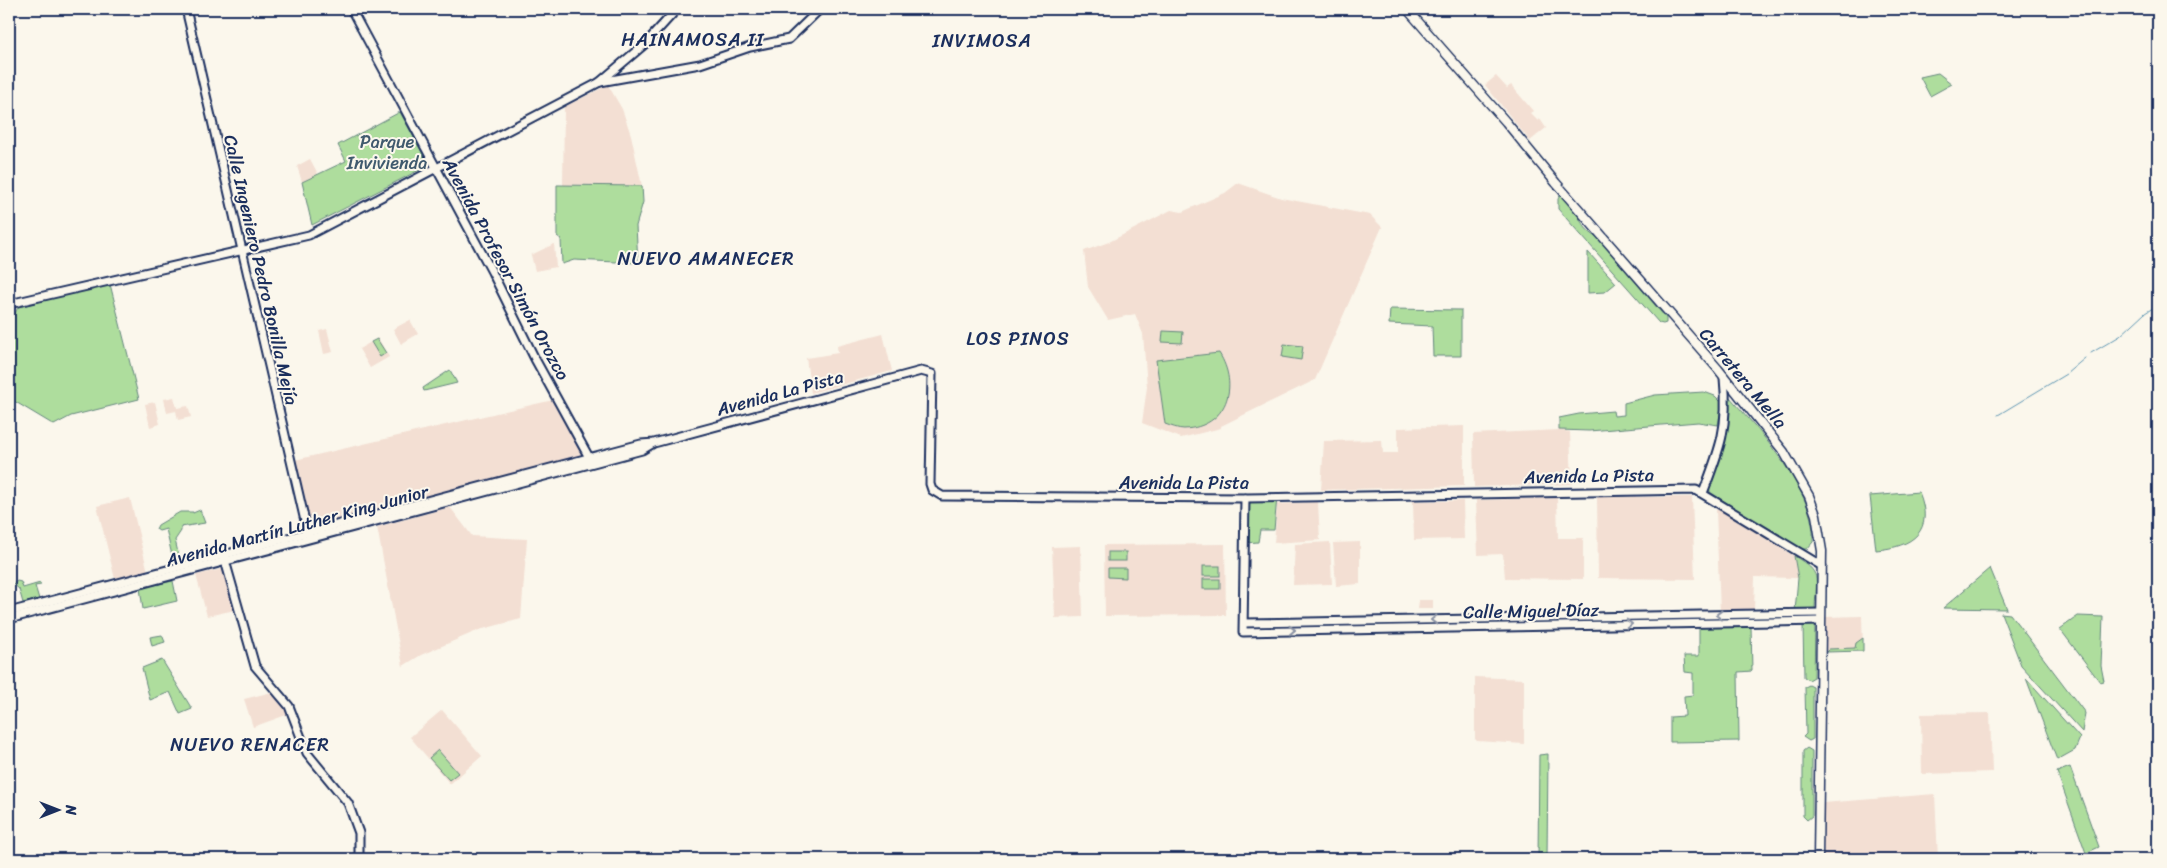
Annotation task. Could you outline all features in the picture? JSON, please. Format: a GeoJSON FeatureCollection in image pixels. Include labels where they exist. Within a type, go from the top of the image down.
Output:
{"type":"FeatureCollection","features":[{"type":"Feature","properties":{"kind":"main road","name":"Carretera Mella"},"geometry":{"type":"LineString","coordinates":[[1407,9],[1724,378],[1784,452],[1806,488],[1816,515],[1821,542],[1822,566],[1818,859]]}},
{"type":"Feature","properties":{"kind":"street","name":"Calle Ingeniero Pedro Bonilla Mejía"},"geometry":{"type":"LineString","coordinates":[[186,9],[308,535]]}},
{"type":"Feature","properties":{"kind":"street","name":"Avenida Profesor Simón Orozco"},"geometry":{"type":"LineString","coordinates":[[351,9],[535,359],[591,460]]}},
{"type":"Feature","properties":{"kind":"street"},"geometry":{"type":"LineString","coordinates":[[9,304],[309,235],[600,82],[646,42],[677,9]]}},
{"type":"Feature","properties":{"kind":"street"},"geometry":{"type":"LineString","coordinates":[[600,82],[700,64],[750,47],[789,39],[820,9]]}},
{"type":"Feature","properties":{"kind":"street","name":"Avenida La Pista"},"geometry":{"type":"LineString","coordinates":[[591,460],[641,444],[654,443],[921,370],[932,374],[930,484],[932,490],[937,495],[975,498],[1246,498],[1691,489],[1703,493],[1716,503],[1822,566]]}},
{"type":"Feature","properties":{"kind":"street"},"geometry":{"type":"LineString","coordinates":[[1703,493],[1723,438],[1726,410],[1724,378]]}},
{"type":"Feature","properties":{"kind":"street","name":"Avenida Martín Luther King Junior"},"geometry":{"type":"LineString","coordinates":[[9,619],[308,535],[591,460]]}},
{"type":"Feature","properties":{"kind":"street"},"geometry":{"type":"LineString","coordinates":[[1244,621],[1246,498]]}},
{"type":"Feature","properties":{"kind":"street"},"geometry":{"type":"LineString","coordinates":[[224,558],[255,666],[289,706],[308,753],[348,803],[359,833],[359,859]]}},
{"type":"Feature","properties":{"kind":"street","name":"Avenida Martín Luther King Junior"},"geometry":{"type":"LineString","coordinates":[[9,612],[224,558]]}},
{"type":"Feature","properties":{"kind":"street","name":"Calle Miguel Díaz"},"geometry":{"type":"LineString","coordinates":[[1820,617],[1243,632],[1244,621],[1820,617]]}},
{"type":"Feature","properties":{"kind":"shaded area"},"geometry":{"type":"Polygon","coordinates":[[[1496,76],[1507,88],[1511,85],[1533,111],[1530,113],[1538,121],[1540,119],[1546,128],[1530,141],[1485,85],[1496,76]]]}},
{"type":"Feature","properties":{"kind":"shaded area"},"geometry":{"type":"Polygon","coordinates":[[[608,85],[622,109],[631,135],[642,186],[563,185],[564,107],[608,85]]]}},
{"type":"Feature","properties":{"kind":"shaded area"},"geometry":{"type":"Polygon","coordinates":[[[310,159],[318,174],[302,182],[297,166],[310,159]]]}},
{"type":"Feature","properties":{"kind":"shaded area"},"geometry":{"type":"Polygon","coordinates":[[[1238,183],[1281,198],[1370,215],[1382,227],[1315,380],[1221,426],[1221,428],[1181,438],[1142,423],[1147,387],[1143,334],[1135,314],[1108,320],[1088,287],[1084,251],[1109,242],[1171,210],[1182,212],[1225,193],[1238,183]]]}},
{"type":"Feature","properties":{"kind":"shaded area"},"geometry":{"type":"Polygon","coordinates":[[[554,244],[556,267],[535,271],[531,255],[554,244]]]}},
{"type":"Feature","properties":{"kind":"shaded area"},"geometry":{"type":"Polygon","coordinates":[[[410,320],[418,334],[401,344],[393,329],[410,320]]]}},
{"type":"Feature","properties":{"kind":"shaded area"},"geometry":{"type":"Polygon","coordinates":[[[327,329],[333,352],[324,354],[319,331],[327,329]]]}},
{"type":"Feature","properties":{"kind":"shaded area"},"geometry":{"type":"Polygon","coordinates":[[[883,334],[892,371],[811,393],[806,358],[838,353],[837,346],[883,334]]]}},
{"type":"Feature","properties":{"kind":"shaded area"},"geometry":{"type":"Polygon","coordinates":[[[378,338],[389,357],[370,368],[359,349],[378,338]]]}},
{"type":"Feature","properties":{"kind":"shaded area"},"geometry":{"type":"Polygon","coordinates":[[[174,397],[177,408],[188,406],[191,417],[178,420],[176,411],[167,413],[164,399],[174,397]]]}},
{"type":"Feature","properties":{"kind":"shaded area"},"geometry":{"type":"Polygon","coordinates":[[[553,400],[583,455],[310,528],[295,460],[553,400]]]}},
{"type":"Feature","properties":{"kind":"shaded area"},"geometry":{"type":"Polygon","coordinates":[[[155,402],[160,424],[150,427],[145,404],[155,402]]]}},
{"type":"Feature","properties":{"kind":"shaded area"},"geometry":{"type":"Polygon","coordinates":[[[1464,426],[1464,486],[1321,490],[1324,441],[1382,440],[1383,453],[1398,453],[1398,428],[1464,426]]]}},
{"type":"Feature","properties":{"kind":"shaded area"},"geometry":{"type":"Polygon","coordinates":[[[1559,430],[1570,432],[1572,484],[1474,487],[1473,434],[1559,430]]]}},
{"type":"Feature","properties":{"kind":"shaded area"},"geometry":{"type":"Polygon","coordinates":[[[1597,497],[1692,497],[1695,579],[1598,578],[1597,497]]]}},
{"type":"Feature","properties":{"kind":"shaded area"},"geometry":{"type":"Polygon","coordinates":[[[130,498],[148,572],[115,579],[97,506],[130,498]]]}},
{"type":"Feature","properties":{"kind":"shaded area"},"geometry":{"type":"Polygon","coordinates":[[[1557,498],[1558,538],[1583,538],[1583,579],[1505,578],[1503,554],[1478,555],[1476,500],[1557,498]]]}},
{"type":"Feature","properties":{"kind":"shaded area"},"geometry":{"type":"Polygon","coordinates":[[[1413,501],[1463,501],[1464,539],[1414,540],[1413,501]]]}},
{"type":"Feature","properties":{"kind":"shaded area"},"geometry":{"type":"Polygon","coordinates":[[[1318,502],[1320,540],[1274,543],[1277,504],[1318,502]]]}},
{"type":"Feature","properties":{"kind":"shaded area"},"geometry":{"type":"Polygon","coordinates":[[[450,507],[472,536],[527,539],[521,619],[479,630],[421,655],[403,666],[377,527],[450,507]]]}},
{"type":"Feature","properties":{"kind":"shaded area"},"geometry":{"type":"Polygon","coordinates":[[[1718,509],[1794,556],[1798,578],[1755,577],[1754,610],[1720,612],[1716,510],[1718,509]]]}},
{"type":"Feature","properties":{"kind":"shaded area"},"geometry":{"type":"Polygon","coordinates":[[[1330,542],[1332,584],[1293,585],[1295,544],[1330,542]]]}},
{"type":"Feature","properties":{"kind":"shaded area"},"geometry":{"type":"Polygon","coordinates":[[[1360,542],[1360,584],[1336,586],[1333,543],[1360,542]]]}},
{"type":"Feature","properties":{"kind":"shaded area"},"geometry":{"type":"Polygon","coordinates":[[[1225,544],[1226,615],[1105,616],[1104,545],[1225,544]]]}},
{"type":"Feature","properties":{"kind":"shaded area"},"geometry":{"type":"Polygon","coordinates":[[[1081,546],[1083,617],[1055,618],[1052,547],[1081,546]]]}},
{"type":"Feature","properties":{"kind":"shaded area"},"geometry":{"type":"Polygon","coordinates":[[[222,569],[235,610],[207,616],[196,575],[222,569]]]}},
{"type":"Feature","properties":{"kind":"shaded area"},"geometry":{"type":"Polygon","coordinates":[[[1419,600],[1433,600],[1433,609],[1418,609],[1419,600]]]}},
{"type":"Feature","properties":{"kind":"shaded area"},"geometry":{"type":"Polygon","coordinates":[[[1862,616],[1863,651],[1826,652],[1825,617],[1862,616]]]}},
{"type":"Feature","properties":{"kind":"shaded area"},"geometry":{"type":"Polygon","coordinates":[[[1475,677],[1524,679],[1524,744],[1477,741],[1475,739],[1475,677]]]}},
{"type":"Feature","properties":{"kind":"shaded area"},"geometry":{"type":"Polygon","coordinates":[[[272,692],[289,714],[253,727],[244,699],[272,692]]]}},
{"type":"Feature","properties":{"kind":"shaded area"},"geometry":{"type":"Polygon","coordinates":[[[442,710],[482,756],[450,784],[410,737],[442,710]]]}},
{"type":"Feature","properties":{"kind":"shaded area"},"geometry":{"type":"Polygon","coordinates":[[[1990,713],[1992,772],[1922,774],[1921,714],[1990,713]]]}},
{"type":"Feature","properties":{"kind":"shaded area"},"geometry":{"type":"Polygon","coordinates":[[[2158,765],[2158,859],[2154,859],[2158,765]]]}},
{"type":"Feature","properties":{"kind":"shaded area"},"geometry":{"type":"Polygon","coordinates":[[[1935,794],[1938,859],[1823,859],[1823,803],[1935,794]]]}},
{"type":"Feature","properties":{"kind":"green space"},"geometry":{"type":"Polygon","coordinates":[[[1938,73],[1952,84],[1930,96],[1920,77],[1938,73]]]}},
{"type":"Feature","properties":{"kind":"green space","name":"Parque Invivienda"},"geometry":{"type":"Polygon","coordinates":[[[400,112],[429,165],[312,225],[302,182],[346,161],[338,145],[400,112]]]}},
{"type":"Feature","properties":{"kind":"green space"},"geometry":{"type":"Polygon","coordinates":[[[557,185],[642,186],[643,202],[636,226],[638,263],[574,260],[562,264],[561,239],[557,236],[557,185]]]}},
{"type":"Feature","properties":{"kind":"green space"},"geometry":{"type":"Polygon","coordinates":[[[1561,194],[1576,211],[1590,233],[1597,237],[1666,318],[1666,323],[1659,323],[1558,209],[1558,199],[1561,194]]]}},
{"type":"Feature","properties":{"kind":"green space"},"geometry":{"type":"Polygon","coordinates":[[[1588,252],[1616,283],[1605,292],[1588,293],[1588,252]]]}},
{"type":"Feature","properties":{"kind":"green space"},"geometry":{"type":"Polygon","coordinates":[[[110,284],[139,399],[71,416],[54,425],[9,398],[9,368],[11,363],[9,326],[18,307],[110,284]]]}},
{"type":"Feature","properties":{"kind":"green space"},"geometry":{"type":"Polygon","coordinates":[[[1390,309],[1461,310],[1461,356],[1433,356],[1432,326],[1389,324],[1390,309]]]}},
{"type":"Feature","properties":{"kind":"green space"},"geometry":{"type":"Polygon","coordinates":[[[1163,331],[1183,332],[1182,343],[1162,342],[1163,331]]]}},
{"type":"Feature","properties":{"kind":"green space"},"geometry":{"type":"Polygon","coordinates":[[[377,339],[386,353],[380,357],[371,342],[377,339]]]}},
{"type":"Feature","properties":{"kind":"green space"},"geometry":{"type":"Polygon","coordinates":[[[1284,344],[1303,346],[1301,360],[1282,357],[1284,344]]]}},
{"type":"Feature","properties":{"kind":"green space"},"geometry":{"type":"Polygon","coordinates":[[[1219,353],[1228,379],[1226,403],[1220,413],[1211,421],[1199,427],[1182,429],[1165,424],[1156,360],[1219,353]]]}},
{"type":"Feature","properties":{"kind":"green space"},"geometry":{"type":"Polygon","coordinates":[[[450,370],[457,383],[424,391],[423,388],[450,370]]]}},
{"type":"Feature","properties":{"kind":"green space"},"geometry":{"type":"Polygon","coordinates":[[[1704,392],[1715,396],[1722,403],[1718,425],[1698,422],[1589,431],[1559,430],[1559,418],[1613,411],[1614,416],[1624,415],[1624,403],[1655,395],[1704,392]]]}},
{"type":"Feature","properties":{"kind":"green space"},"geometry":{"type":"Polygon","coordinates":[[[1729,396],[1770,444],[1796,483],[1806,503],[1812,523],[1813,542],[1807,549],[1798,549],[1710,492],[1709,486],[1726,438],[1729,396]]]}},
{"type":"Feature","properties":{"kind":"green space"},"geometry":{"type":"Polygon","coordinates":[[[1919,492],[1924,517],[1922,527],[1917,534],[1910,541],[1901,545],[1876,550],[1870,496],[1919,492]]]}},
{"type":"Feature","properties":{"kind":"green space"},"geometry":{"type":"Polygon","coordinates":[[[1277,497],[1274,530],[1260,530],[1258,542],[1245,543],[1245,498],[1277,497]]]}},
{"type":"Feature","properties":{"kind":"green space"},"geometry":{"type":"Polygon","coordinates":[[[200,510],[205,523],[181,527],[181,531],[175,540],[179,557],[173,560],[166,529],[159,531],[156,529],[158,525],[180,512],[193,513],[200,510]]]}},
{"type":"Feature","properties":{"kind":"green space"},"geometry":{"type":"Polygon","coordinates":[[[1108,552],[1126,552],[1126,561],[1108,561],[1108,552]]]}},
{"type":"Feature","properties":{"kind":"green space"},"geometry":{"type":"Polygon","coordinates":[[[1794,556],[1810,567],[1816,577],[1814,610],[1795,611],[1798,578],[1794,556]]]}},
{"type":"Feature","properties":{"kind":"green space"},"geometry":{"type":"Polygon","coordinates":[[[1203,566],[1220,566],[1220,576],[1203,576],[1203,566]]]}},
{"type":"Feature","properties":{"kind":"green space"},"geometry":{"type":"Polygon","coordinates":[[[1108,568],[1126,568],[1126,578],[1108,577],[1108,568]]]}},
{"type":"Feature","properties":{"kind":"green space"},"geometry":{"type":"Polygon","coordinates":[[[1990,568],[2007,609],[1943,608],[1990,568]]]}},
{"type":"Feature","properties":{"kind":"green space"},"geometry":{"type":"Polygon","coordinates":[[[1203,579],[1220,579],[1220,589],[1203,589],[1203,579]]]}},
{"type":"Feature","properties":{"kind":"green space"},"geometry":{"type":"Polygon","coordinates":[[[17,581],[21,582],[23,588],[40,583],[41,585],[35,586],[39,599],[23,603],[19,589],[13,584],[17,581]]]}},
{"type":"Feature","properties":{"kind":"green space"},"geometry":{"type":"Polygon","coordinates":[[[173,581],[177,601],[143,609],[140,588],[173,581]]]}},
{"type":"Feature","properties":{"kind":"green space"},"geometry":{"type":"Polygon","coordinates":[[[2001,613],[2010,614],[2085,713],[2082,732],[2021,665],[2001,613]]]}},
{"type":"Feature","properties":{"kind":"green space"},"geometry":{"type":"Polygon","coordinates":[[[2078,616],[2103,617],[2101,666],[2104,681],[2100,682],[2060,629],[2078,616]]]}},
{"type":"Feature","properties":{"kind":"green space"},"geometry":{"type":"Polygon","coordinates":[[[1805,623],[1815,625],[1814,677],[1809,680],[1804,677],[1803,625],[1805,623]]]}},
{"type":"Feature","properties":{"kind":"green space"},"geometry":{"type":"Polygon","coordinates":[[[1751,626],[1752,671],[1738,672],[1739,741],[1670,742],[1670,717],[1685,716],[1684,696],[1693,695],[1693,673],[1685,672],[1684,656],[1699,656],[1699,627],[1751,626]]]}},
{"type":"Feature","properties":{"kind":"green space"},"geometry":{"type":"Polygon","coordinates":[[[162,635],[165,642],[152,646],[150,637],[162,635]]]}},
{"type":"Feature","properties":{"kind":"green space"},"geometry":{"type":"Polygon","coordinates":[[[1863,638],[1863,651],[1826,652],[1829,649],[1855,648],[1856,643],[1863,638]]]}},
{"type":"Feature","properties":{"kind":"green space"},"geometry":{"type":"Polygon","coordinates":[[[162,660],[192,709],[180,714],[170,692],[150,700],[142,668],[162,660]]]}},
{"type":"Feature","properties":{"kind":"green space"},"geometry":{"type":"Polygon","coordinates":[[[2026,678],[2080,738],[2075,750],[2057,760],[2026,678]]]}},
{"type":"Feature","properties":{"kind":"green space"},"geometry":{"type":"Polygon","coordinates":[[[1809,685],[1813,687],[1813,739],[1809,741],[1803,737],[1806,734],[1805,687],[1809,685]]]}},
{"type":"Feature","properties":{"kind":"green space"},"geometry":{"type":"Polygon","coordinates":[[[1807,748],[1812,751],[1812,816],[1807,820],[1803,816],[1803,751],[1807,748]]]}},
{"type":"Feature","properties":{"kind":"green space"},"geometry":{"type":"Polygon","coordinates":[[[438,750],[458,773],[449,780],[429,758],[438,750]]]}},
{"type":"Feature","properties":{"kind":"green space"},"geometry":{"type":"Polygon","coordinates":[[[1548,754],[1547,859],[1538,859],[1539,755],[1548,754]]]}},
{"type":"Feature","properties":{"kind":"green space"},"geometry":{"type":"Polygon","coordinates":[[[2070,767],[2099,847],[2086,853],[2057,772],[2070,767]]]}},
{"type":"Feature","properties":{"kind":"waterway"},"geometry":{"type":"LineString","coordinates":[[2091,353],[2120,336],[2145,313],[2158,305]]}},
{"type":"Feature","properties":{"kind":"waterway"},"geometry":{"type":"LineString","coordinates":[[1998,415],[2066,374],[2085,358]]}},
{"type":"Feature","properties":{"kind":"district","name":"HAINAMOSA II"},"geometry":{"type":"Point","coordinates":[693,39]}},
{"type":"Feature","properties":{"kind":"district","name":"INVIMOSA"},"geometry":{"type":"Point","coordinates":[982,40]}},
{"type":"Feature","properties":{"kind":"district","name":"NUEVO AMANECER"},"geometry":{"type":"Point","coordinates":[706,258]}},
{"type":"Feature","properties":{"kind":"district","name":"LOS PINOS"},"geometry":{"type":"Point","coordinates":[1018,338]}},
{"type":"Feature","properties":{"kind":"district","name":"NUEVO RENACER"},"geometry":{"type":"Point","coordinates":[250,744]}}]}
